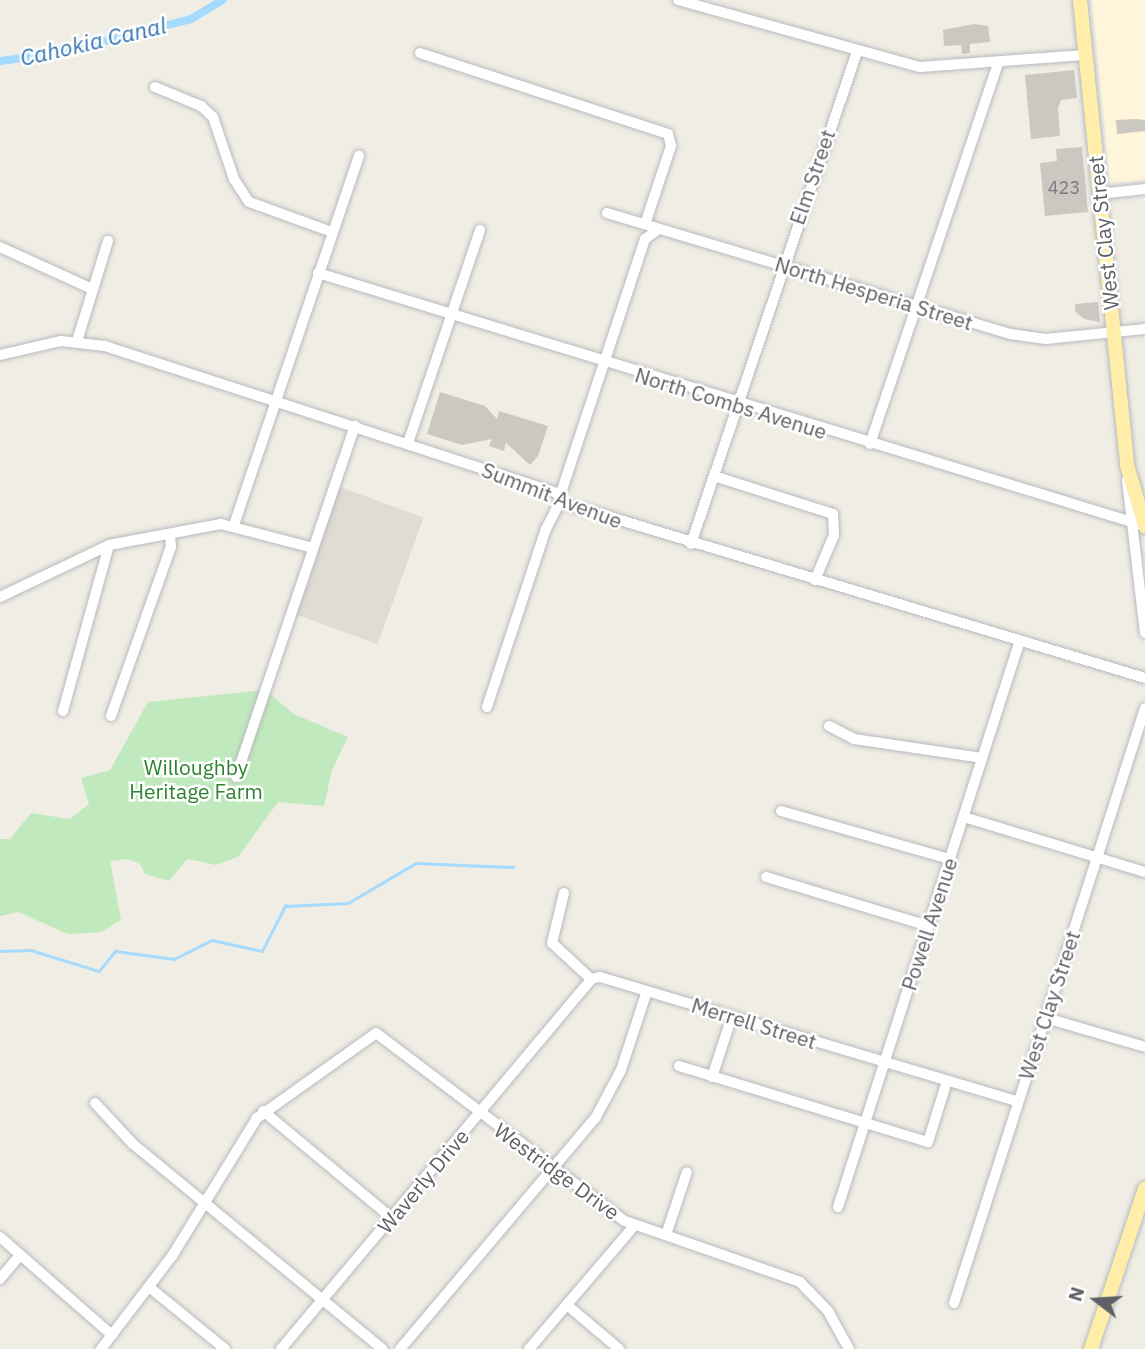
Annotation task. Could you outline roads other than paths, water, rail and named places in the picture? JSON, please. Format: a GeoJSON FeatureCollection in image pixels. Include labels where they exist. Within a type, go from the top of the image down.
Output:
{"type":"FeatureCollection","features":[{"type":"Feature","properties":{"kind":"main road","name":"West Clay Street"},"geometry":{"type":"LineString","coordinates":[[1080,0],[1127,465],[1140,525]]}},
{"type":"Feature","properties":{"kind":"main road"},"geometry":{"type":"LineString","coordinates":[[1091,1349],[1145,1189]]}},
{"type":"Feature","properties":{"kind":"street"},"geometry":{"type":"LineString","coordinates":[[678,0],[857,52],[920,67],[1085,55]]}},
{"type":"Feature","properties":{"kind":"street","name":"Elm Street"},"geometry":{"type":"LineString","coordinates":[[691,544],[782,266],[857,52]]}},
{"type":"Feature","properties":{"kind":"street"},"geometry":{"type":"LineString","coordinates":[[420,53],[670,138],[645,224]]}},
{"type":"Feature","properties":{"kind":"street"},"geometry":{"type":"LineString","coordinates":[[870,444],[998,63]]}},
{"type":"Feature","properties":{"kind":"street"},"geometry":{"type":"LineString","coordinates":[[155,87],[201,106],[213,117],[234,179],[249,202],[332,232]]}},
{"type":"Feature","properties":{"kind":"street"},"geometry":{"type":"LineString","coordinates":[[234,524],[359,156]]}},
{"type":"Feature","properties":{"kind":"street"},"geometry":{"type":"LineString","coordinates":[[1099,194],[1145,189]]}},
{"type":"Feature","properties":{"kind":"street","name":"North Hesperia Street"},"geometry":{"type":"LineString","coordinates":[[607,213],[915,306],[1028,337],[1145,329]]}},
{"type":"Feature","properties":{"kind":"street"},"geometry":{"type":"LineString","coordinates":[[487,707],[545,529],[559,497],[645,240],[659,229]]}},
{"type":"Feature","properties":{"kind":"street"},"geometry":{"type":"LineString","coordinates":[[408,443],[480,230]]}},
{"type":"Feature","properties":{"kind":"street"},"geometry":{"type":"LineString","coordinates":[[77,341],[108,241]]}},
{"type":"Feature","properties":{"kind":"street"},"geometry":{"type":"LineString","coordinates":[[0,247],[92,289]]}},
{"type":"Feature","properties":{"kind":"street","name":"North Combs Avenue"},"geometry":{"type":"LineString","coordinates":[[318,273],[603,364],[1140,525]]}},
{"type":"Feature","properties":{"kind":"street","name":"Summit Avenue"},"geometry":{"type":"LineString","coordinates":[[0,355],[42,343],[77,341],[408,443],[691,544],[1145,678]]}},
{"type":"Feature","properties":{"kind":"street"},"geometry":{"type":"LineString","coordinates":[[236,777],[355,426]]}},
{"type":"Feature","properties":{"kind":"street"},"geometry":{"type":"LineString","coordinates":[[714,476],[832,514],[834,535],[816,580]]}},
{"type":"Feature","properties":{"kind":"street"},"geometry":{"type":"LineString","coordinates":[[0,597],[109,545],[234,524],[313,548]]}},
{"type":"Feature","properties":{"kind":"street","name":"West Clay Street"},"geometry":{"type":"LineString","coordinates":[[1140,525],[1145,633]]}},
{"type":"Feature","properties":{"kind":"street"},"geometry":{"type":"LineString","coordinates":[[111,716],[171,547],[170,535]]}},
{"type":"Feature","properties":{"kind":"street"},"geometry":{"type":"LineString","coordinates":[[63,711],[109,545]]}},
{"type":"Feature","properties":{"kind":"street","name":"Powell Avenue"},"geometry":{"type":"LineString","coordinates":[[838,1207],[1020,640]]}},
{"type":"Feature","properties":{"kind":"street","name":"West Clay Street"},"geometry":{"type":"LineString","coordinates":[[954,1303],[1145,708]]}},
{"type":"Feature","properties":{"kind":"street"},"geometry":{"type":"LineString","coordinates":[[829,726],[854,739],[982,758]]}},
{"type":"Feature","properties":{"kind":"street"},"geometry":{"type":"LineString","coordinates":[[781,811],[950,859]]}},
{"type":"Feature","properties":{"kind":"street"},"geometry":{"type":"LineString","coordinates":[[964,817],[1145,872]]}},
{"type":"Feature","properties":{"kind":"street"},"geometry":{"type":"LineString","coordinates":[[766,877],[928,926]]}},
{"type":"Feature","properties":{"kind":"street"},"geometry":{"type":"LineString","coordinates":[[564,893],[552,943],[591,979]]}},
{"type":"Feature","properties":{"kind":"street","name":"Merrell Street"},"geometry":{"type":"LineString","coordinates":[[591,979],[647,991],[1018,1102]]}},
{"type":"Feature","properties":{"kind":"street","name":"Waverly Drive"},"geometry":{"type":"LineString","coordinates":[[281,1349],[591,979]]}},
{"type":"Feature","properties":{"kind":"street"},"geometry":{"type":"LineString","coordinates":[[400,1349],[553,1168],[615,1086],[647,991]]}},
{"type":"Feature","properties":{"kind":"street"},"geometry":{"type":"LineString","coordinates":[[712,1077],[732,1016]]}},
{"type":"Feature","properties":{"kind":"street"},"geometry":{"type":"LineString","coordinates":[[1046,1018],[1145,1047]]}},
{"type":"Feature","properties":{"kind":"street","name":"Westridge Drive"},"geometry":{"type":"LineString","coordinates":[[262,1111],[376,1033],[480,1114],[634,1226],[800,1282],[828,1311],[849,1349]]}},
{"type":"Feature","properties":{"kind":"street"},"geometry":{"type":"LineString","coordinates":[[679,1066],[928,1142],[947,1081]]}},
{"type":"Feature","properties":{"kind":"street"},"geometry":{"type":"LineString","coordinates":[[95,1103],[133,1144],[383,1349]]}},
{"type":"Feature","properties":{"kind":"street"},"geometry":{"type":"LineString","coordinates":[[101,1349],[149,1287],[262,1111],[392,1218]]}},
{"type":"Feature","properties":{"kind":"street"},"geometry":{"type":"LineString","coordinates":[[666,1236],[687,1172]]}},
{"type":"Feature","properties":{"kind":"street"},"geometry":{"type":"LineString","coordinates":[[528,1349],[634,1226]]}},
{"type":"Feature","properties":{"kind":"street"},"geometry":{"type":"LineString","coordinates":[[0,1237],[112,1335]]}},
{"type":"Feature","properties":{"kind":"street"},"geometry":{"type":"LineString","coordinates":[[0,1279],[19,1256]]}},
{"type":"Feature","properties":{"kind":"street"},"geometry":{"type":"LineString","coordinates":[[149,1287],[225,1349]]}},
{"type":"Feature","properties":{"kind":"street"},"geometry":{"type":"LineString","coordinates":[[567,1305],[619,1349]]}},
{"type":"Feature","properties":{"kind":"waterway","name":"Cahokia Canal"},"geometry":{"type":"LineString","coordinates":[[0,61],[59,53],[191,19],[223,0]]}},
{"type":"Feature","properties":{"kind":"waterway"},"geometry":{"type":"LineString","coordinates":[[0,951],[31,950],[99,971],[115,951],[174,959],[212,940],[262,951],[285,906],[348,903],[416,863],[513,867]]}},
{"type":"Feature","properties":{"kind":"park label","name":"Willoughby Heritage Farm"},"geometry":{"type":"Point","coordinates":[196,779]}}]}
